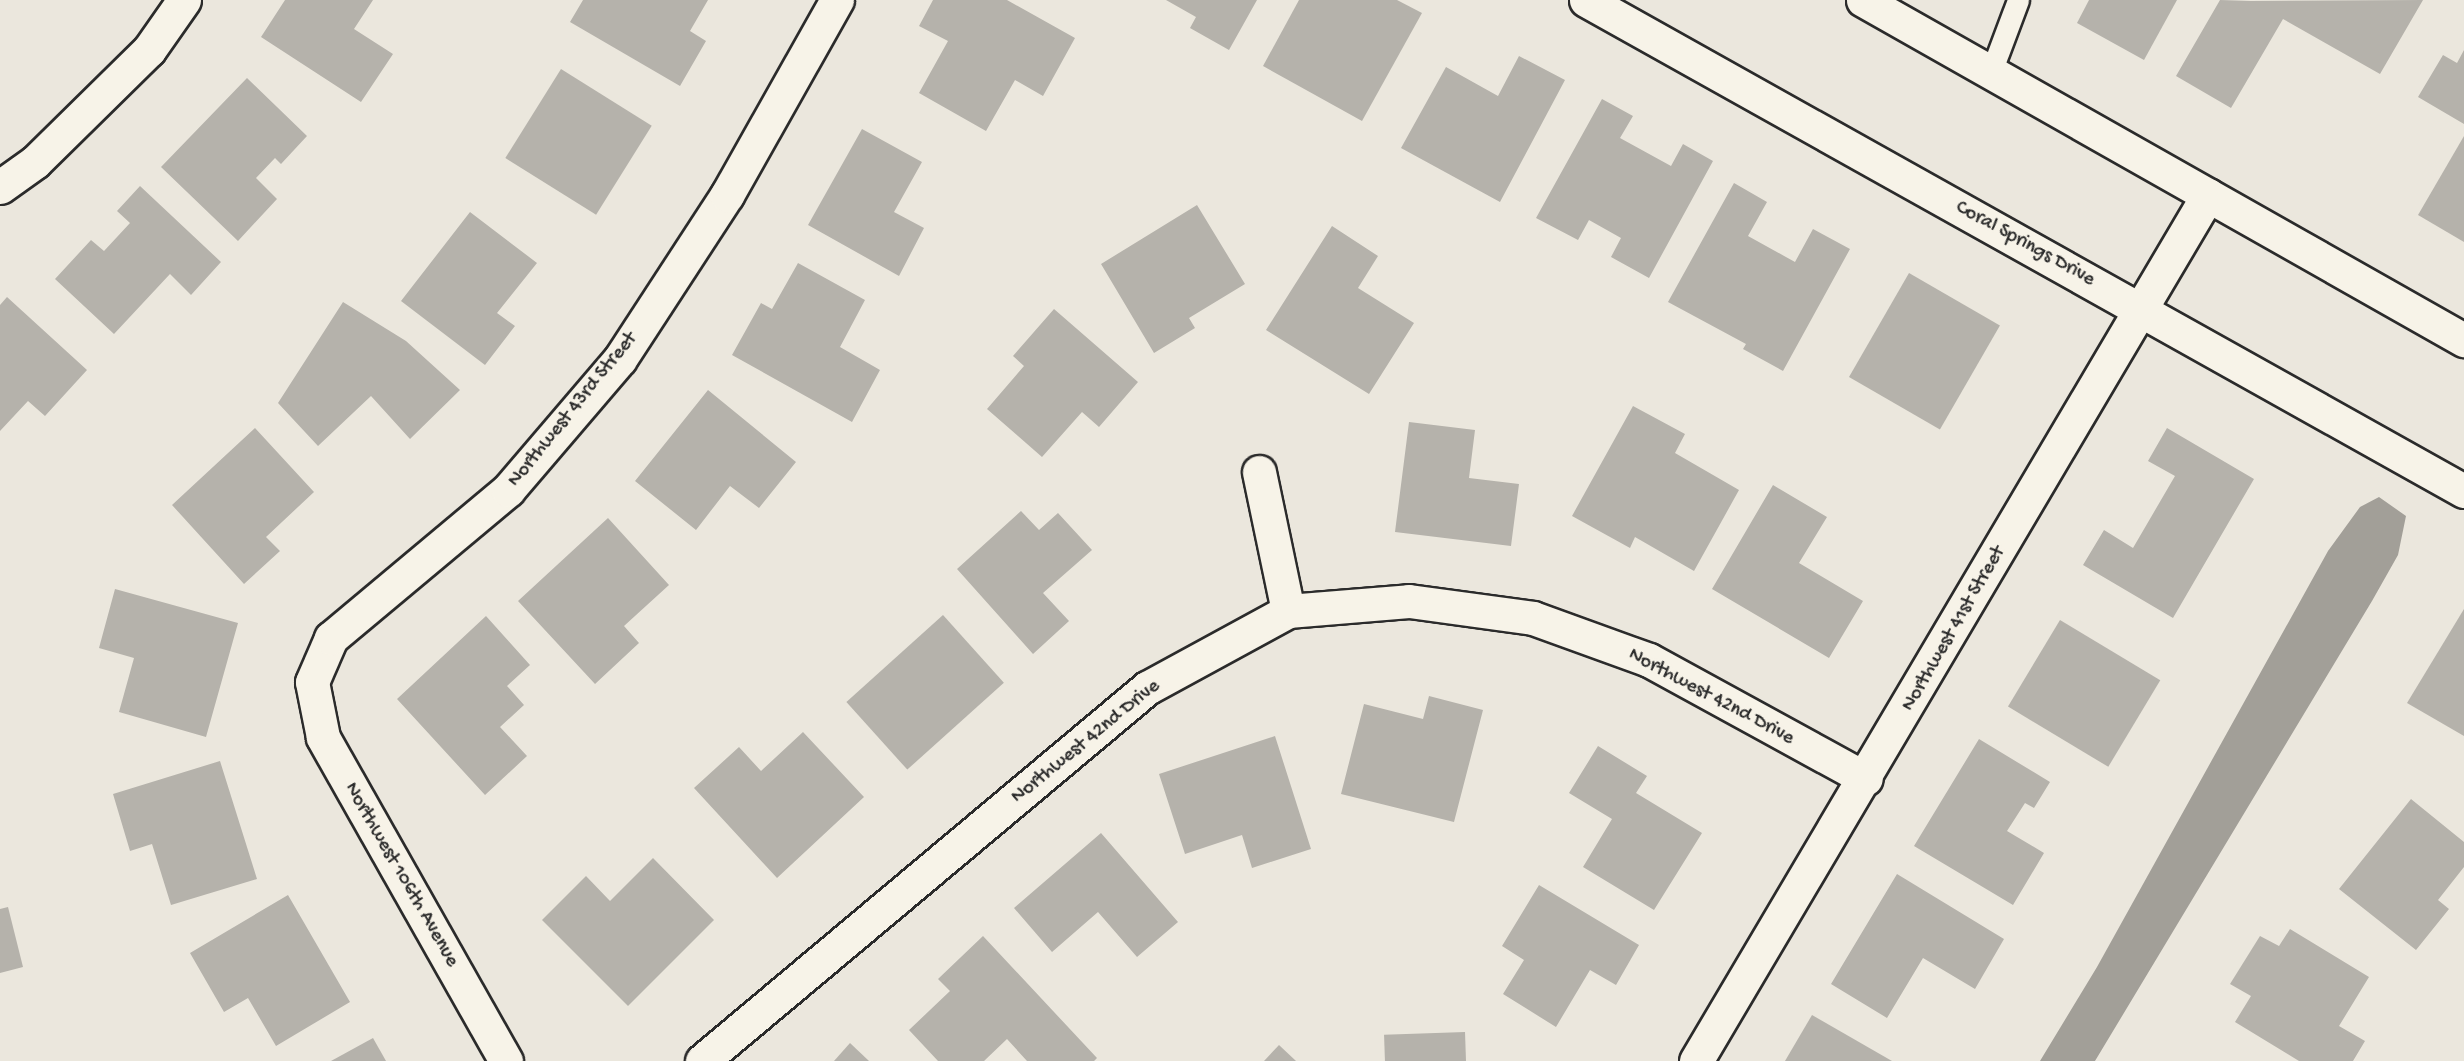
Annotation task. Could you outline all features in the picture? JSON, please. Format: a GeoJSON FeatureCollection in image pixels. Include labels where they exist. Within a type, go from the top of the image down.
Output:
{"type":"FeatureCollection","features":[{"type":"Feature","properties":{"kind":"street"},"geometry":{"type":"LineString","coordinates":[[0,187],[35,162],[149,50],[184,0]]}},
{"type":"Feature","properties":{"kind":"street","name":"Northwest 43rd Street"},"geometry":{"type":"LineString","coordinates":[[312,682],[331,638],[508,490],[620,359],[727,195],[837,0]]}},
{"type":"Feature","properties":{"kind":"street","name":"Coral Springs Drive"},"geometry":{"type":"LineString","coordinates":[[1586,0],[2464,491]]}},
{"type":"Feature","properties":{"kind":"street"},"geometry":{"type":"LineString","coordinates":[[1863,0],[2464,340]]}},
{"type":"Feature","properties":{"kind":"street","name":"Northwest 41st Street"},"geometry":{"type":"LineString","coordinates":[[1696,1061],[1866,779],[2208,195]]}},
{"type":"Feature","properties":{"kind":"street"},"geometry":{"type":"LineString","coordinates":[[1259,472],[1288,611]]}},
{"type":"Feature","properties":{"kind":"street","name":"Northwest 42nd Drive"},"geometry":{"type":"LineString","coordinates":[[702,1061],[1147,688],[1288,611],[1409,601],[1533,618],[1649,660],[1866,779]]}},
{"type":"Feature","properties":{"kind":"street","name":"Northwest 106th Avenue"},"geometry":{"type":"LineString","coordinates":[[312,682],[323,737],[506,1061]]}},
{"type":"Feature","properties":{"kind":"lane"},"geometry":{"type":"LineString","coordinates":[[1991,72],[2018,0]]}},
{"type":"Feature","properties":{"kind":"shaded area"},"geometry":{"type":"Polygon","coordinates":[[[2379,497],[2406,516],[2398,555],[2372,601],[2095,1061],[2040,1061],[2097,967],[2328,551],[2360,507],[2379,497]]]}},
{"type":"Feature","properties":{"kind":"building"},"geometry":{"type":"Polygon","coordinates":[[[285,0],[373,0],[354,29],[393,54],[361,102],[261,37],[285,0]]]}},
{"type":"Feature","properties":{"kind":"building"},"geometry":{"type":"Polygon","coordinates":[[[583,0],[708,0],[690,31],[706,41],[680,86],[570,22],[583,0]]]}},
{"type":"Feature","properties":{"kind":"building"},"geometry":{"type":"Polygon","coordinates":[[[933,0],[1007,0],[1075,38],[1043,96],[1015,80],[986,131],[919,93],[948,41],[919,26],[933,0]]]}},
{"type":"Feature","properties":{"kind":"building"},"geometry":{"type":"Polygon","coordinates":[[[1166,0],[1257,0],[1229,50],[1190,28],[1196,17],[1166,0]]]}},
{"type":"Feature","properties":{"kind":"building"},"geometry":{"type":"Polygon","coordinates":[[[1299,0],[1397,0],[1422,13],[1362,121],[1263,66],[1299,0]]]}},
{"type":"Feature","properties":{"kind":"building"},"geometry":{"type":"Polygon","coordinates":[[[2089,0],[2177,0],[2144,60],[2077,23],[2089,0]]]}},
{"type":"Feature","properties":{"kind":"building"},"geometry":{"type":"Polygon","coordinates":[[[2220,0],[2423,0],[2380,74],[2283,19],[2231,108],[2176,76],[2220,0]]]}},
{"type":"Feature","properties":{"kind":"building"},"geometry":{"type":"Polygon","coordinates":[[[2464,50],[2464,124],[2418,97],[2443,55],[2457,63],[2464,50]]]}},
{"type":"Feature","properties":{"kind":"building"},"geometry":{"type":"Polygon","coordinates":[[[1519,56],[1565,80],[1500,202],[1401,148],[1446,67],[1498,96],[1519,56]]]}},
{"type":"Feature","properties":{"kind":"building"},"geometry":{"type":"Polygon","coordinates":[[[561,69],[652,126],[596,215],[505,158],[561,69]]]}},
{"type":"Feature","properties":{"kind":"building"},"geometry":{"type":"Polygon","coordinates":[[[247,78],[307,136],[281,164],[275,158],[256,178],[277,199],[238,241],[161,167],[247,78]]]}},
{"type":"Feature","properties":{"kind":"building"},"geometry":{"type":"Polygon","coordinates":[[[1602,99],[1633,116],[1620,138],[1671,166],[1683,144],[1713,161],[1649,278],[1611,257],[1621,238],[1589,220],[1578,240],[1536,218],[1602,99]]]}},
{"type":"Feature","properties":{"kind":"building"},"geometry":{"type":"Polygon","coordinates":[[[862,129],[922,162],[894,212],[924,228],[899,276],[808,225],[862,129]]]}},
{"type":"Feature","properties":{"kind":"building"},"geometry":{"type":"Polygon","coordinates":[[[2464,136],[2464,242],[2418,215],[2464,136]]]}},
{"type":"Feature","properties":{"kind":"building"},"geometry":{"type":"Polygon","coordinates":[[[1734,183],[1767,202],[1748,236],[1795,262],[1813,229],[1850,249],[1783,371],[1743,349],[1746,344],[1668,302],[1734,183]]]}},
{"type":"Feature","properties":{"kind":"building"},"geometry":{"type":"Polygon","coordinates":[[[140,186],[221,262],[191,295],[170,274],[114,334],[55,279],[91,240],[104,251],[130,223],[117,211],[140,186]]]}},
{"type":"Feature","properties":{"kind":"building"},"geometry":{"type":"Polygon","coordinates":[[[1197,205],[1245,284],[1189,318],[1195,328],[1154,353],[1101,264],[1197,205]]]}},
{"type":"Feature","properties":{"kind":"building"},"geometry":{"type":"Polygon","coordinates":[[[470,212],[537,263],[497,313],[515,326],[485,365],[401,301],[470,212]]]}},
{"type":"Feature","properties":{"kind":"building"},"geometry":{"type":"Polygon","coordinates":[[[1332,226],[1378,256],[1358,288],[1414,323],[1369,394],[1266,330],[1332,226]]]}},
{"type":"Feature","properties":{"kind":"building"},"geometry":{"type":"Polygon","coordinates":[[[798,263],[865,300],[840,347],[880,370],[852,422],[732,355],[761,303],[772,309],[798,263]]]}},
{"type":"Feature","properties":{"kind":"building"},"geometry":{"type":"Polygon","coordinates":[[[1909,273],[2000,326],[1940,429],[1849,377],[1909,273]]]}},
{"type":"Feature","properties":{"kind":"building"},"geometry":{"type":"Polygon","coordinates":[[[7,297],[87,370],[45,416],[28,401],[0,431],[0,305],[7,297]]]}},
{"type":"Feature","properties":{"kind":"building"},"geometry":{"type":"Polygon","coordinates":[[[343,302],[406,341],[460,390],[410,439],[371,396],[318,446],[278,403],[343,302]]]}},
{"type":"Feature","properties":{"kind":"building"},"geometry":{"type":"Polygon","coordinates":[[[1054,309],[1138,382],[1099,427],[1082,412],[1042,457],[987,409],[1024,366],[1013,356],[1054,309]]]}},
{"type":"Feature","properties":{"kind":"building"},"geometry":{"type":"Polygon","coordinates":[[[708,390],[796,462],[759,508],[730,486],[696,530],[635,481],[708,390]]]}},
{"type":"Feature","properties":{"kind":"building"},"geometry":{"type":"Polygon","coordinates":[[[1633,406],[1685,434],[1675,453],[1739,490],[1694,571],[1635,537],[1630,548],[1572,516],[1633,406]]]}},
{"type":"Feature","properties":{"kind":"building"},"geometry":{"type":"Polygon","coordinates":[[[1409,422],[1475,430],[1469,478],[1519,484],[1511,546],[1395,532],[1409,422]]]}},
{"type":"Feature","properties":{"kind":"building"},"geometry":{"type":"Polygon","coordinates":[[[255,428],[314,492],[266,537],[280,551],[244,584],[172,505],[255,428]]]}},
{"type":"Feature","properties":{"kind":"building"},"geometry":{"type":"Polygon","coordinates":[[[2167,428],[2254,479],[2173,618],[2083,565],[2104,530],[2133,548],[2175,476],[2148,461],[2167,428]]]}},
{"type":"Feature","properties":{"kind":"building"},"geometry":{"type":"Polygon","coordinates":[[[1773,485],[1827,517],[1799,563],[1863,601],[1829,658],[1712,589],[1773,485]]]}},
{"type":"Feature","properties":{"kind":"building"},"geometry":{"type":"Polygon","coordinates":[[[1021,511],[1039,530],[1058,513],[1092,550],[1043,593],[1069,621],[1033,654],[957,569],[1021,511]]]}},
{"type":"Feature","properties":{"kind":"building"},"geometry":{"type":"Polygon","coordinates":[[[608,518],[669,585],[624,626],[639,643],[595,684],[518,601],[608,518]]]}},
{"type":"Feature","properties":{"kind":"building"},"geometry":{"type":"Polygon","coordinates":[[[115,589],[238,623],[206,737],[119,712],[134,658],[99,648],[115,589]]]}},
{"type":"Feature","properties":{"kind":"building"},"geometry":{"type":"Polygon","coordinates":[[[2464,609],[2464,736],[2407,703],[2464,609]]]}},
{"type":"Feature","properties":{"kind":"building"},"geometry":{"type":"Polygon","coordinates":[[[943,615],[1004,683],[907,770],[846,702],[943,615]]]}},
{"type":"Feature","properties":{"kind":"building"},"geometry":{"type":"Polygon","coordinates":[[[486,616],[530,665],[507,686],[524,705],[500,727],[527,756],[485,795],[397,699],[486,616]]]}},
{"type":"Feature","properties":{"kind":"building"},"geometry":{"type":"Polygon","coordinates":[[[2060,620],[2160,680],[2108,767],[2008,707],[2060,620]]]}},
{"type":"Feature","properties":{"kind":"building"},"geometry":{"type":"Polygon","coordinates":[[[1429,696],[1483,710],[1454,822],[1341,794],[1364,704],[1423,719],[1429,696]]]}},
{"type":"Feature","properties":{"kind":"building"},"geometry":{"type":"Polygon","coordinates":[[[803,732],[864,797],[777,878],[694,788],[739,747],[761,771],[803,732]]]}},
{"type":"Feature","properties":{"kind":"building"},"geometry":{"type":"Polygon","coordinates":[[[1275,736],[1311,849],[1252,868],[1242,835],[1185,854],[1159,774],[1275,736]]]}},
{"type":"Feature","properties":{"kind":"building"},"geometry":{"type":"Polygon","coordinates":[[[1979,739],[2050,782],[2034,808],[2025,803],[2007,831],[2044,853],[2013,905],[1914,846],[1979,739]]]}},
{"type":"Feature","properties":{"kind":"building"},"geometry":{"type":"Polygon","coordinates":[[[1598,746],[1647,776],[1636,793],[1702,833],[1654,910],[1583,867],[1612,819],[1569,793],[1598,746]]]}},
{"type":"Feature","properties":{"kind":"building"},"geometry":{"type":"Polygon","coordinates":[[[220,761],[257,879],[171,905],[152,844],[130,851],[113,794],[220,761]]]}},
{"type":"Feature","properties":{"kind":"building"},"geometry":{"type":"Polygon","coordinates":[[[2411,799],[2464,842],[2464,867],[2438,900],[2449,909],[2416,950],[2339,889],[2411,799]]]}},
{"type":"Feature","properties":{"kind":"building"},"geometry":{"type":"Polygon","coordinates":[[[1101,833],[1178,922],[1137,957],[1098,912],[1052,952],[1014,908],[1101,833]]]}},
{"type":"Feature","properties":{"kind":"building"},"geometry":{"type":"Polygon","coordinates":[[[653,858],[714,920],[628,1006],[542,920],[586,876],[610,901],[653,858]]]}},
{"type":"Feature","properties":{"kind":"building"},"geometry":{"type":"Polygon","coordinates":[[[1897,874],[2004,939],[1975,989],[1923,958],[1887,1018],[1831,984],[1897,874]]]}},
{"type":"Feature","properties":{"kind":"building"},"geometry":{"type":"Polygon","coordinates":[[[1539,885],[1639,945],[1616,985],[1590,970],[1556,1027],[1503,994],[1524,960],[1502,946],[1539,885]]]}},
{"type":"Feature","properties":{"kind":"building"},"geometry":{"type":"Polygon","coordinates":[[[288,895],[350,1002],[276,1046],[248,998],[224,1012],[190,953],[288,895]]]}},
{"type":"Feature","properties":{"kind":"building"},"geometry":{"type":"Polygon","coordinates":[[[8,907],[23,967],[0,973],[0,909],[8,907]]]}},
{"type":"Feature","properties":{"kind":"building"},"geometry":{"type":"Polygon","coordinates":[[[2290,929],[2369,977],[2339,1026],[2365,1041],[2353,1061],[2299,1061],[2235,1022],[2251,996],[2230,984],[2260,936],[2279,946],[2290,929]]]}},
{"type":"Feature","properties":{"kind":"building"},"geometry":{"type":"Polygon","coordinates":[[[983,936],[1097,1058],[1094,1061],[1027,1061],[1007,1039],[984,1061],[938,1061],[909,1030],[950,991],[938,979],[983,936]]]}},
{"type":"Feature","properties":{"kind":"building"},"geometry":{"type":"Polygon","coordinates":[[[1812,1015],[1892,1061],[1785,1061],[1812,1015]]]}},
{"type":"Feature","properties":{"kind":"building"},"geometry":{"type":"Polygon","coordinates":[[[1465,1032],[1466,1061],[1385,1061],[1384,1035],[1465,1032]]]}},
{"type":"Feature","properties":{"kind":"building"},"geometry":{"type":"Polygon","coordinates":[[[373,1038],[386,1061],[331,1061],[373,1038]]]}},
{"type":"Feature","properties":{"kind":"building"},"geometry":{"type":"Polygon","coordinates":[[[850,1043],[869,1061],[834,1061],[850,1043]]]}},
{"type":"Feature","properties":{"kind":"building"},"geometry":{"type":"Polygon","coordinates":[[[1279,1045],[1296,1061],[1264,1061],[1279,1045]]]}}]}
